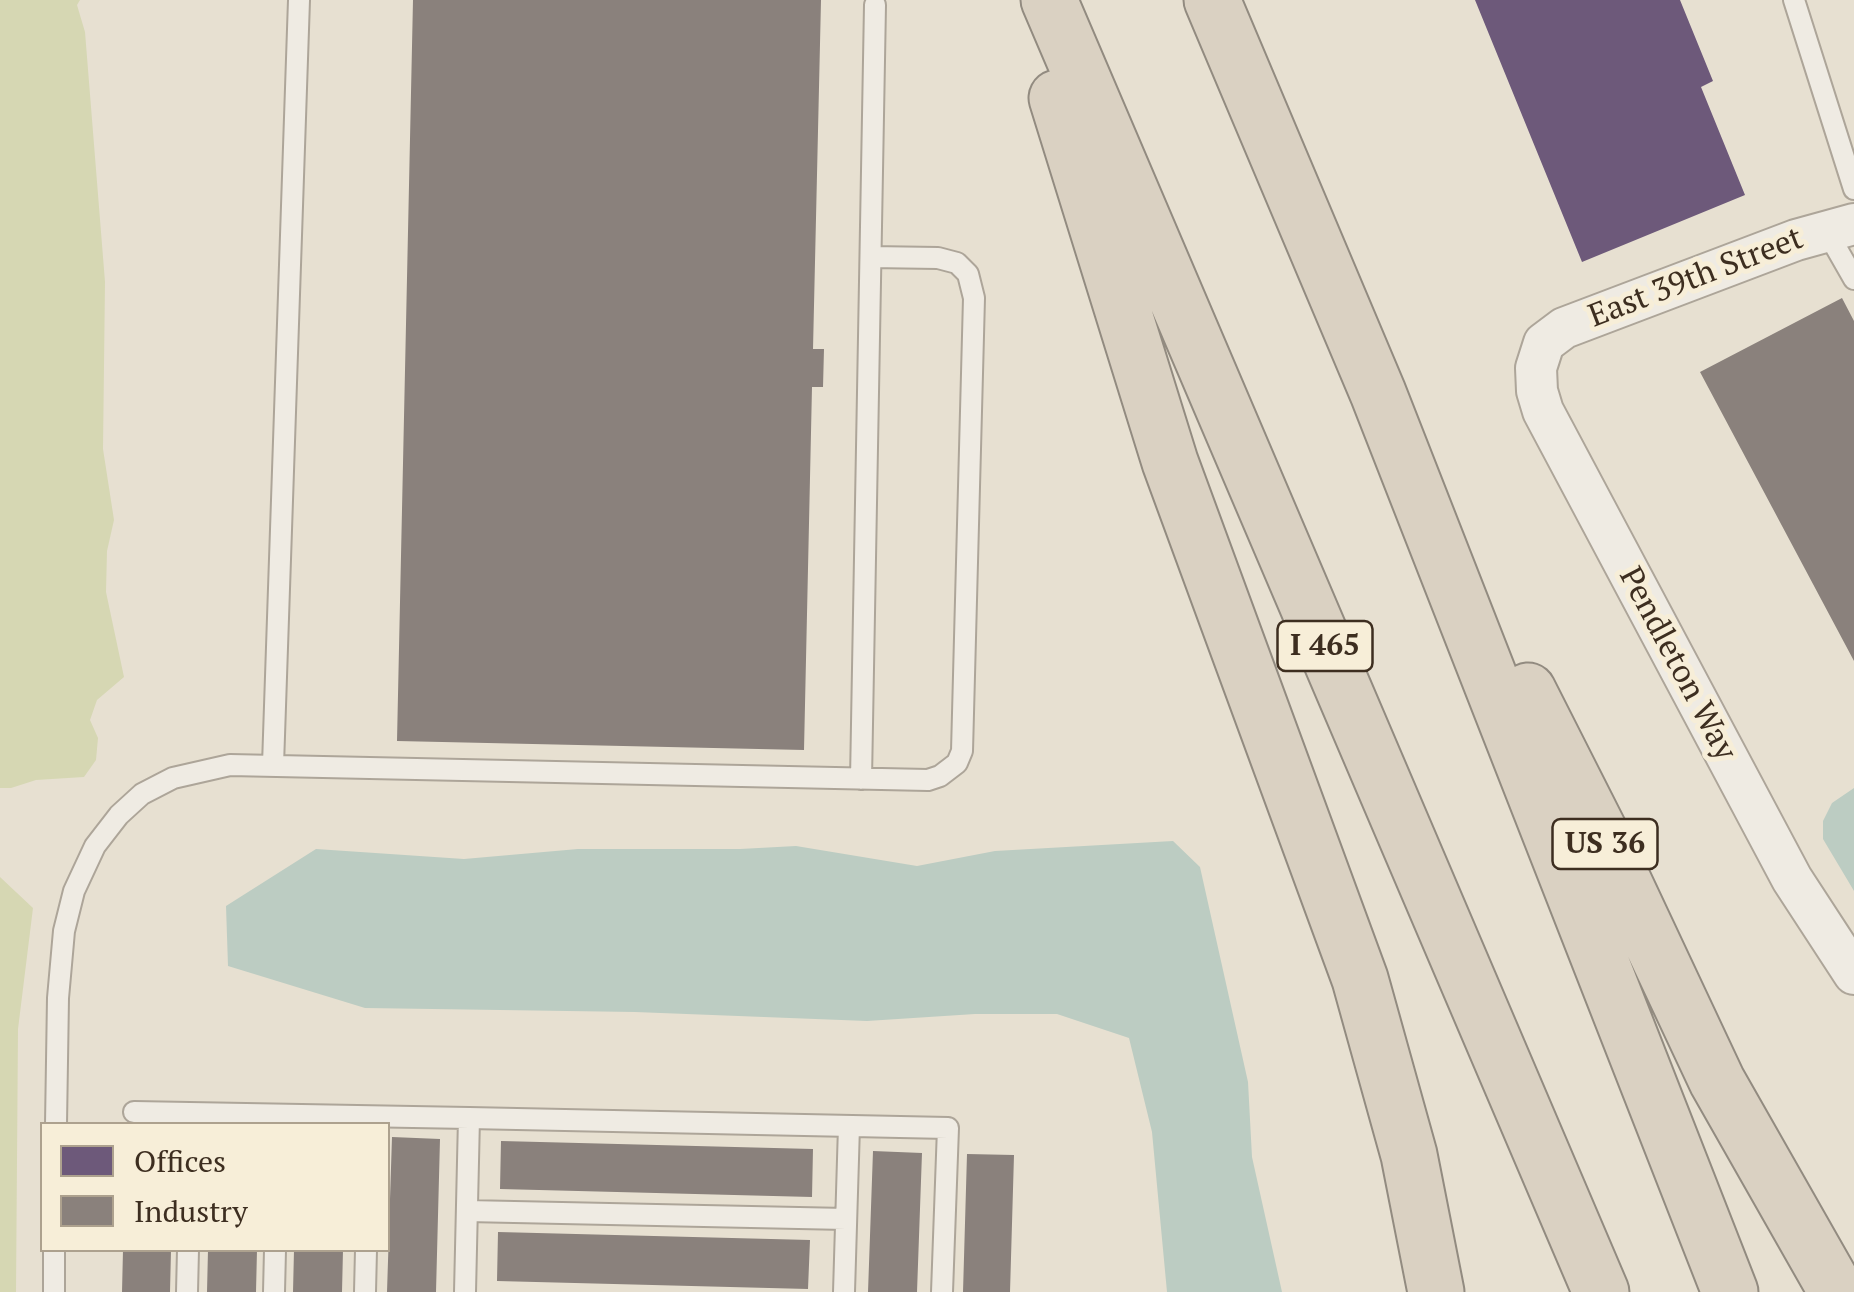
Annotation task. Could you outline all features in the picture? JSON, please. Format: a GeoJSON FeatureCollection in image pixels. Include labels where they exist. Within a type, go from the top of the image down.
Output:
{"type":"FeatureCollection","features":[{"type":"Feature","properties":{"kind":"highway"},"geometry":{"type":"LineString","coordinates":[[1027,0],[1170,462],[1360,979],[1408,1155],[1436,1292]]}},
{"type":"Feature","properties":{"kind":"highway","name":"I 465"},"geometry":{"type":"LineString","coordinates":[[1049,0],[1601,1292]]}},
{"type":"Feature","properties":{"kind":"highway"},"geometry":{"type":"LineString","coordinates":[[1212,0],[1378,393],[1730,1292]]}},
{"type":"Feature","properties":{"kind":"highway","name":"US 36"},"geometry":{"type":"LineString","coordinates":[[1378,393],[1609,851],[1717,1081],[1837,1292]]}},
{"type":"Feature","properties":{"kind":"street","name":"East 39th Street"},"geometry":{"type":"LineString","coordinates":[[1544,343],[1564,328],[1840,227]]}},
{"type":"Feature","properties":{"kind":"street","name":"Pendleton Way"},"geometry":{"type":"LineString","coordinates":[[1544,343],[1536,368],[1543,411],[1792,880],[1854,974]]}},
{"type":"Feature","properties":{"kind":"lane"},"geometry":{"type":"LineString","coordinates":[[273,765],[299,0]]}},
{"type":"Feature","properties":{"kind":"lane"},"geometry":{"type":"LineString","coordinates":[[1794,0],[1854,189]]}},
{"type":"Feature","properties":{"kind":"lane"},"geometry":{"type":"LineString","coordinates":[[861,779],[875,5]]}},
{"type":"Feature","properties":{"kind":"lane"},"geometry":{"type":"LineString","coordinates":[[1840,227],[1854,280]]}},
{"type":"Feature","properties":{"kind":"lane"},"geometry":{"type":"LineString","coordinates":[[56,1122],[58,998],[64,931],[74,891],[95,846],[118,815],[142,794],[173,778],[230,764],[928,780],[957,763],[962,751],[974,298],[968,274],[957,262],[871,256]]}},
{"type":"Feature","properties":{"kind":"lane"},"geometry":{"type":"LineString","coordinates":[[134,1112],[191,1119],[469,1118],[948,1128],[942,1292]]}},
{"type":"Feature","properties":{"kind":"lane"},"geometry":{"type":"LineString","coordinates":[[465,1292],[469,1118]]}},
{"type":"Feature","properties":{"kind":"lane"},"geometry":{"type":"LineString","coordinates":[[844,1292],[849,1126]]}},
{"type":"Feature","properties":{"kind":"lane"},"geometry":{"type":"LineString","coordinates":[[467,1212],[846,1219]]}},
{"type":"Feature","properties":{"kind":"lane"},"geometry":{"type":"LineString","coordinates":[[54,1252],[54,1292]]}},
{"type":"Feature","properties":{"kind":"lane"},"geometry":{"type":"LineString","coordinates":[[187,1292],[188,1252]]}},
{"type":"Feature","properties":{"kind":"lane"},"geometry":{"type":"LineString","coordinates":[[274,1292],[275,1252]]}},
{"type":"Feature","properties":{"kind":"lane"},"geometry":{"type":"LineString","coordinates":[[365,1292],[366,1252]]}},
{"type":"Feature","properties":{"kind":"green space"},"geometry":{"type":"Polygon","coordinates":[[[0,0],[80,0],[77,5],[85,32],[105,282],[103,449],[114,520],[107,551],[106,592],[124,677],[97,700],[90,720],[98,738],[96,760],[84,777],[36,780],[11,788],[0,788],[0,0]]]}},
{"type":"Feature","properties":{"kind":"green space"},"geometry":{"type":"Polygon","coordinates":[[[0,877],[33,908],[18,1029],[16,1292],[0,1292],[0,877]]]}},
{"type":"Feature","properties":{"kind":"shaded area"},"geometry":{"type":"Polygon","coordinates":[[[1854,788],[1854,891],[1823,839],[1823,821],[1832,803],[1854,788]]]}},
{"type":"Feature","properties":{"kind":"shaded area"},"geometry":{"type":"Polygon","coordinates":[[[1173,841],[1200,867],[1248,1082],[1252,1157],[1282,1292],[1167,1292],[1152,1132],[1129,1038],[1057,1014],[975,1014],[867,1021],[365,1008],[228,966],[226,906],[316,849],[464,859],[578,849],[796,846],[917,866],[995,851],[1173,841]]]}},
{"type":"Feature","properties":{"kind":"building: Offices"},"geometry":{"type":"Polygon","coordinates":[[[1475,0],[1680,0],[1713,81],[1701,87],[1745,195],[1582,262],[1475,0]]]}},
{"type":"Feature","properties":{"kind":"building: Industry"},"geometry":{"type":"Polygon","coordinates":[[[413,0],[821,0],[813,349],[824,349],[823,387],[812,387],[804,750],[397,741],[413,0]]]}},
{"type":"Feature","properties":{"kind":"building: Industry"},"geometry":{"type":"Polygon","coordinates":[[[1842,298],[1854,321],[1854,661],[1700,372],[1842,298]]]}},
{"type":"Feature","properties":{"kind":"building: Industry"},"geometry":{"type":"Polygon","coordinates":[[[392,1137],[440,1139],[436,1292],[387,1292],[392,1137]]]}},
{"type":"Feature","properties":{"kind":"building: Industry"},"geometry":{"type":"Polygon","coordinates":[[[501,1141],[813,1149],[812,1197],[500,1189],[501,1141]]]}},
{"type":"Feature","properties":{"kind":"building: Industry"},"geometry":{"type":"Polygon","coordinates":[[[873,1151],[922,1153],[917,1292],[868,1292],[873,1151]]]}},
{"type":"Feature","properties":{"kind":"building: Industry"},"geometry":{"type":"Polygon","coordinates":[[[967,1154],[1014,1155],[1010,1292],[963,1292],[967,1154]]]}},
{"type":"Feature","properties":{"kind":"building: Industry"},"geometry":{"type":"Polygon","coordinates":[[[498,1232],[810,1240],[808,1289],[497,1281],[498,1232]]]}},
{"type":"Feature","properties":{"kind":"building: Industry"},"geometry":{"type":"Polygon","coordinates":[[[123,1252],[171,1252],[170,1292],[122,1292],[123,1252]]]}},
{"type":"Feature","properties":{"kind":"building: Industry"},"geometry":{"type":"Polygon","coordinates":[[[208,1252],[257,1252],[256,1292],[207,1292],[208,1252]]]}},
{"type":"Feature","properties":{"kind":"building: Industry"},"geometry":{"type":"Polygon","coordinates":[[[294,1252],[343,1252],[342,1292],[293,1292],[294,1252]]]}}]}
